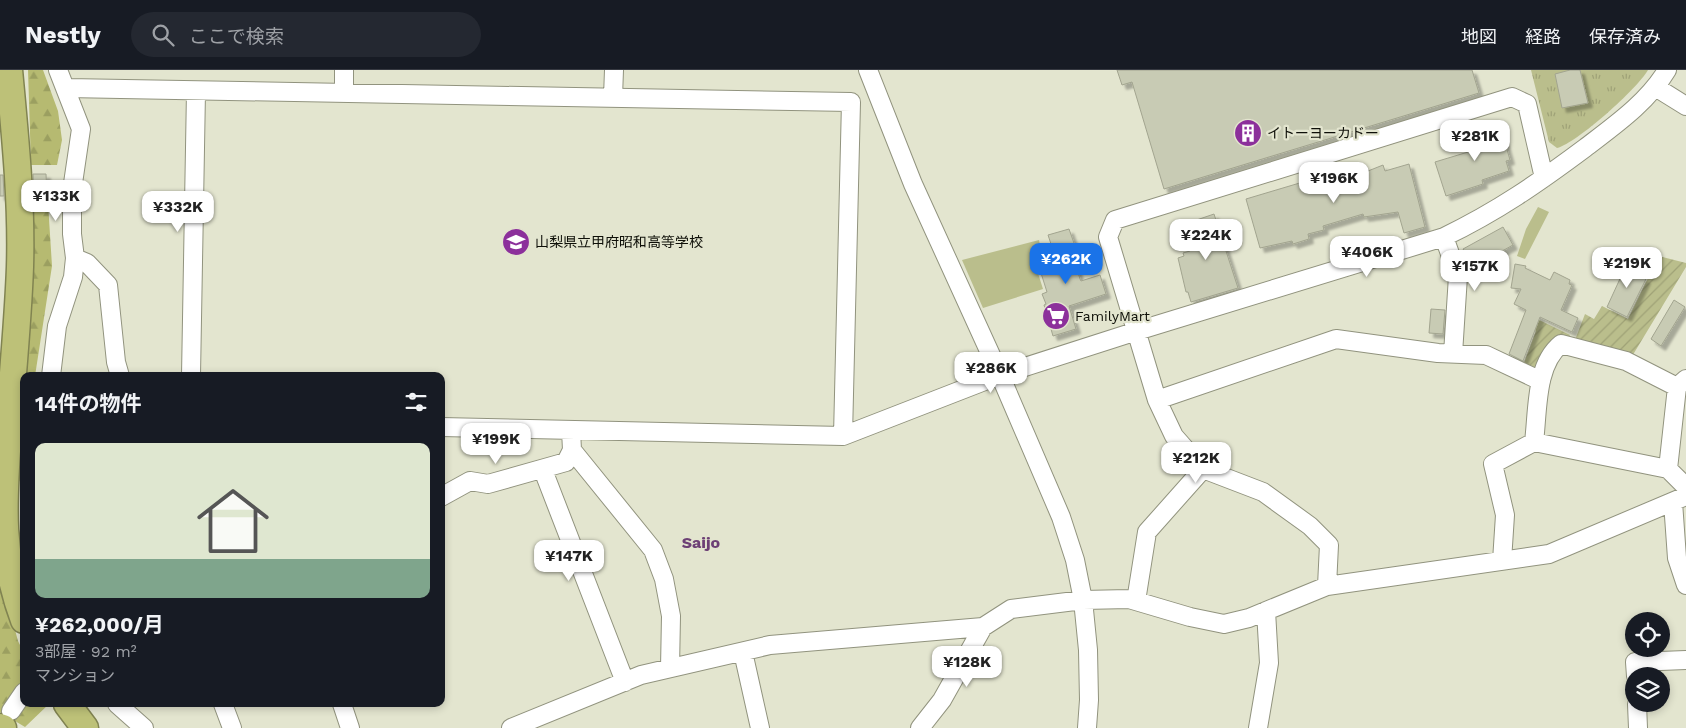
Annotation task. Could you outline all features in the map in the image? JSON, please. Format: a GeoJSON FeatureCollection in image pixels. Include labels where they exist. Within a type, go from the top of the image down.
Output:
{"type":"FeatureCollection","features":[{"type":"Feature","properties":{"kind":"highway"},"geometry":{"type":"LineString","coordinates":[[9,71],[18,186],[20,266],[4,498],[5,553],[12,592],[20,611]]}},
{"type":"Feature","properties":{"kind":"highway"},"geometry":{"type":"LineString","coordinates":[[0,426],[16,315]]}},
{"type":"Feature","properties":{"kind":"highway"},"geometry":{"type":"LineString","coordinates":[[69,707],[85,728]]}},
{"type":"Feature","properties":{"kind":"street"},"geometry":{"type":"LineString","coordinates":[[51,372],[57,326],[73,277],[75,258],[72,234],[72,190],[81,129],[67,88],[58,70]]}},
{"type":"Feature","properties":{"kind":"street"},"geometry":{"type":"LineString","coordinates":[[344,70],[344,92]]}},
{"type":"Feature","properties":{"kind":"street"},"geometry":{"type":"LineString","coordinates":[[613,97],[614,70]]}},
{"type":"Feature","properties":{"kind":"street"},"geometry":{"type":"LineString","coordinates":[[868,70],[913,184],[1000,375],[1061,517],[1075,560],[1083,600],[1088,650],[1089,700],[1087,728]]}},
{"type":"Feature","properties":{"kind":"street"},"geometry":{"type":"LineString","coordinates":[[445,427],[843,436],[1000,375],[1444,237],[1490,215],[1609,130],[1656,88],[1667,70]]}},
{"type":"Feature","properties":{"kind":"street"},"geometry":{"type":"LineString","coordinates":[[67,88],[851,102],[843,436]]}},
{"type":"Feature","properties":{"kind":"street"},"geometry":{"type":"LineString","coordinates":[[1656,88],[1686,106]]}},
{"type":"Feature","properties":{"kind":"street"},"geometry":{"type":"LineString","coordinates":[[191,372],[196,91]]}},
{"type":"Feature","properties":{"kind":"street"},"geometry":{"type":"LineString","coordinates":[[1327,586],[1329,545],[1310,526],[1263,492],[1203,469],[1174,436],[1157,400],[1108,237],[1114,220],[1512,97],[1527,104],[1544,178]]}},
{"type":"Feature","properties":{"kind":"street"},"geometry":{"type":"LineString","coordinates":[[1444,237],[1458,276],[1453,354]]}},
{"type":"Feature","properties":{"kind":"street"},"geometry":{"type":"LineString","coordinates":[[75,258],[87,263],[108,285],[116,362],[119,372]]}},
{"type":"Feature","properties":{"kind":"street"},"geometry":{"type":"LineString","coordinates":[[1157,400],[1336,339],[1453,354],[1486,355],[1541,381]]}},
{"type":"Feature","properties":{"kind":"street"},"geometry":{"type":"LineString","coordinates":[[1534,442],[1541,381],[1550,353],[1560,344],[1626,361],[1681,383],[1668,469]]}},
{"type":"Feature","properties":{"kind":"street"},"geometry":{"type":"LineString","coordinates":[[445,495],[470,481],[488,484],[566,462],[572,450],[571,430]]}},
{"type":"Feature","properties":{"kind":"street"},"geometry":{"type":"LineString","coordinates":[[1502,561],[1505,515],[1493,464],[1534,442],[1668,469],[1686,487]]}},
{"type":"Feature","properties":{"kind":"street"},"geometry":{"type":"LineString","coordinates":[[572,450],[653,550],[664,579],[671,616],[670,668]]}},
{"type":"Feature","properties":{"kind":"street"},"geometry":{"type":"LineString","coordinates":[[1136,601],[1147,532],[1203,469]]}},
{"type":"Feature","properties":{"kind":"street"},"geometry":{"type":"LineString","coordinates":[[543,470],[625,682]]}},
{"type":"Feature","properties":{"kind":"street"},"geometry":{"type":"LineString","coordinates":[[511,728],[641,675],[670,668],[770,645],[983,627],[1011,609],[1083,600],[1129,599],[1190,617],[1224,624],[1266,611],[1327,586],[1550,554],[1679,499],[1678,558],[1686,585]]}},
{"type":"Feature","properties":{"kind":"street"},"geometry":{"type":"LineString","coordinates":[[1258,728],[1269,663],[1266,611]]}},
{"type":"Feature","properties":{"kind":"street"},"geometry":{"type":"LineString","coordinates":[[920,728],[942,700],[983,627]]}},
{"type":"Feature","properties":{"kind":"street"},"geometry":{"type":"LineString","coordinates":[[743,652],[760,728]]}},
{"type":"Feature","properties":{"kind":"street"},"geometry":{"type":"LineString","coordinates":[[1635,667],[1635,662],[1686,660]]}},
{"type":"Feature","properties":{"kind":"street"},"geometry":{"type":"LineString","coordinates":[[4,722],[20,698]]}},
{"type":"Feature","properties":{"kind":"street"},"geometry":{"type":"LineString","coordinates":[[120,707],[144,728]]}},
{"type":"Feature","properties":{"kind":"street"},"geometry":{"type":"LineString","coordinates":[[224,707],[232,728]]}},
{"type":"Feature","properties":{"kind":"street"},"geometry":{"type":"LineString","coordinates":[[343,707],[350,728]]}},
{"type":"Feature","properties":{"kind":"street"},"geometry":{"type":"LineString","coordinates":[[1637,712],[1638,728]]}},
{"type":"Feature","properties":{"kind":"green space"},"geometry":{"type":"Polygon","coordinates":[[[28,70],[43,70],[58,111],[62,140],[57,165],[31,165],[28,70]]]}},
{"type":"Feature","properties":{"kind":"green space"},"geometry":{"type":"Polygon","coordinates":[[[1531,70],[1648,70],[1620,101],[1592,126],[1557,148],[1549,142],[1531,70]]]}},
{"type":"Feature","properties":{"kind":"green space"},"geometry":{"type":"Polygon","coordinates":[[[34,203],[48,203],[52,266],[36,372],[22,372],[34,203]]]}},
{"type":"Feature","properties":{"kind":"green space"},"geometry":{"type":"Polygon","coordinates":[[[1538,207],[1549,212],[1525,259],[1517,256],[1526,229],[1538,207]]]}},
{"type":"Feature","properties":{"kind":"green space"},"geometry":{"type":"Polygon","coordinates":[[[1039,240],[1040,245],[1047,243],[1054,265],[1037,270],[1043,289],[983,308],[962,260],[1039,240]]]}},
{"type":"Feature","properties":{"kind":"green space"},"geometry":{"type":"Polygon","coordinates":[[[1094,244],[1098,259],[1078,265],[1076,250],[1094,244]]]}},
{"type":"Feature","properties":{"kind":"green space"},"geometry":{"type":"Polygon","coordinates":[[[1635,250],[1686,263],[1686,267],[1631,358],[1575,340],[1585,314],[1594,319],[1602,306],[1628,319],[1649,276],[1640,273],[1647,261],[1632,255],[1635,250]]]}},
{"type":"Feature","properties":{"kind":"green space"},"geometry":{"type":"Polygon","coordinates":[[[1533,317],[1570,335],[1567,341],[1538,373],[1522,368],[1536,331],[1527,327],[1533,317]]]}},
{"type":"Feature","properties":{"kind":"green space"},"geometry":{"type":"Polygon","coordinates":[[[20,409],[20,481],[15,482],[20,409]]]}},
{"type":"Feature","properties":{"kind":"green space"},"geometry":{"type":"Polygon","coordinates":[[[0,574],[20,645],[20,707],[46,707],[25,727],[0,712],[0,574]]]}},
{"type":"Feature","properties":{"kind":"building","name":"イトーヨーカドー"},"geometry":{"type":"Polygon","coordinates":[[[1117,70],[1472,70],[1479,93],[1164,189],[1132,82],[1122,85],[1117,70]]]}},
{"type":"Feature","properties":{"kind":"building"},"geometry":{"type":"Polygon","coordinates":[[[1570,70],[1580,70],[1588,103],[1562,108],[1555,74],[1570,70]]]}},
{"type":"Feature","properties":{"kind":"building"},"geometry":{"type":"Polygon","coordinates":[[[1495,121],[1501,140],[1504,139],[1510,160],[1506,161],[1509,171],[1482,180],[1483,184],[1446,196],[1435,162],[1478,149],[1471,128],[1495,121]]]}},
{"type":"Feature","properties":{"kind":"building"},"geometry":{"type":"Polygon","coordinates":[[[1409,164],[1425,227],[1404,233],[1398,212],[1364,217],[1363,214],[1323,226],[1324,230],[1308,234],[1309,239],[1293,244],[1292,241],[1260,248],[1246,199],[1350,168],[1353,177],[1383,165],[1385,171],[1409,164]]]}},
{"type":"Feature","properties":{"kind":"building"},"geometry":{"type":"Polygon","coordinates":[[[33,174],[46,174],[47,195],[34,195],[33,174]]]}},
{"type":"Feature","properties":{"kind":"building"},"geometry":{"type":"Polygon","coordinates":[[[0,175],[3,175],[4,196],[0,196],[0,175]]]}},
{"type":"Feature","properties":{"kind":"building"},"geometry":{"type":"Polygon","coordinates":[[[1214,214],[1238,288],[1191,302],[1188,292],[1186,292],[1178,258],[1184,256],[1183,253],[1190,251],[1182,225],[1214,214]]]}},
{"type":"Feature","properties":{"kind":"building"},"geometry":{"type":"Polygon","coordinates":[[[1503,227],[1513,245],[1477,265],[1473,257],[1469,259],[1463,249],[1503,227]]]}},
{"type":"Feature","properties":{"kind":"building"},"geometry":{"type":"Polygon","coordinates":[[[1069,229],[1075,246],[1072,247],[1075,255],[1073,256],[1081,281],[1100,275],[1106,294],[1069,306],[1076,329],[1053,336],[1044,305],[1046,304],[1042,294],[1047,292],[1041,273],[1059,268],[1048,235],[1069,229]]]}},
{"type":"Feature","properties":{"kind":"building"},"geometry":{"type":"Polygon","coordinates":[[[1630,257],[1643,264],[1637,275],[1646,279],[1627,317],[1607,307],[1630,257]]]}},
{"type":"Feature","properties":{"kind":"building"},"geometry":{"type":"Polygon","coordinates":[[[1515,264],[1526,266],[1525,268],[1550,280],[1554,272],[1570,280],[1569,284],[1572,285],[1561,310],[1578,318],[1572,332],[1540,317],[1523,361],[1509,354],[1526,310],[1514,304],[1521,289],[1511,288],[1515,264]]]}},
{"type":"Feature","properties":{"kind":"building"},"geometry":{"type":"Polygon","coordinates":[[[1674,300],[1685,307],[1661,346],[1651,339],[1674,300]]]}},
{"type":"Feature","properties":{"kind":"building"},"geometry":{"type":"Polygon","coordinates":[[[1431,309],[1445,310],[1443,334],[1429,333],[1431,309]]]}},
{"type":"Feature","properties":{"kind":"place","name":"イトーヨーカドー"},"geometry":{"type":"Point","coordinates":[1248,133]}},
{"type":"Feature","properties":{"kind":"place","name":"山梨県立甲府昭和高等学校"},"geometry":{"type":"Point","coordinates":[516,242]}},
{"type":"Feature","properties":{"kind":"place","name":"FamilyMart"},"geometry":{"type":"Point","coordinates":[1056,316]}},
{"type":"Feature","properties":{"kind":"district","name":"Saijo"},"geometry":{"type":"Point","coordinates":[701,542]}}]}
